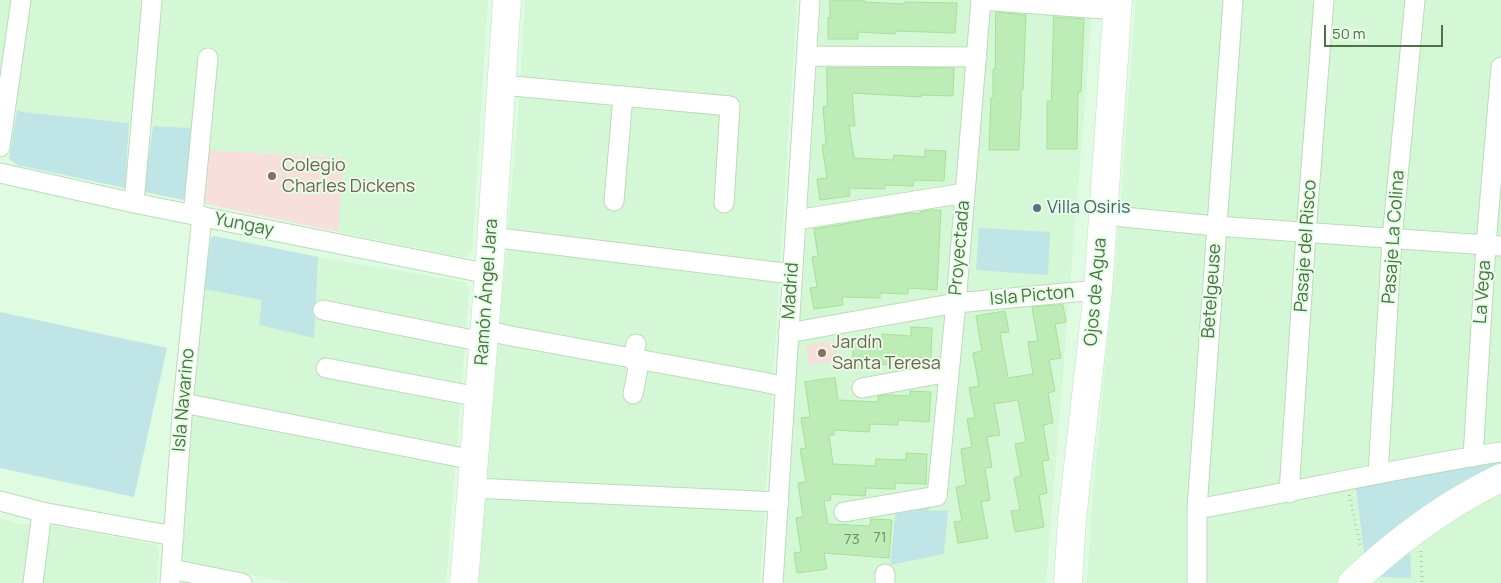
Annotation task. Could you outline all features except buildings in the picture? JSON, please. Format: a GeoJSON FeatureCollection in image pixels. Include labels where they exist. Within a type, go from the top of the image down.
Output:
{"type":"FeatureCollection","features":[{"type":"Feature","properties":{"kind":"main road","name":"Ramón Ángel Jara"},"geometry":{"type":"LineString","coordinates":[[464,583],[489,274],[507,0]]}},
{"type":"Feature","properties":{"kind":"main road","name":"Ojos de Agua"},"geometry":{"type":"LineString","coordinates":[[1068,583],[1072,518],[1098,290],[1118,5]]}},
{"type":"Feature","properties":{"kind":"main road"},"geometry":{"type":"LineString","coordinates":[[1359,576],[1420,526],[1460,500],[1501,478]]}},
{"type":"Feature","properties":{"kind":"street"},"geometry":{"type":"LineString","coordinates":[[0,147],[21,0]]}},
{"type":"Feature","properties":{"kind":"street"},"geometry":{"type":"LineString","coordinates":[[134,203],[152,0]]}},
{"type":"Feature","properties":{"kind":"street","name":"Madrid"},"geometry":{"type":"LineString","coordinates":[[773,583],[810,0]]}},
{"type":"Feature","properties":{"kind":"street"},"geometry":{"type":"LineString","coordinates":[[981,0],[1118,5]]}},
{"type":"Feature","properties":{"kind":"street","name":"Proyectada"},"geometry":{"type":"LineString","coordinates":[[844,512],[937,496],[956,303],[981,0]]}},
{"type":"Feature","properties":{"kind":"street","name":"Betelgeuse"},"geometry":{"type":"LineString","coordinates":[[1197,583],[1197,509],[1233,0]]}},
{"type":"Feature","properties":{"kind":"street","name":"Pasaje del Risco"},"geometry":{"type":"LineString","coordinates":[[1289,493],[1324,0]]}},
{"type":"Feature","properties":{"kind":"street","name":"Pasaje La Colina"},"geometry":{"type":"LineString","coordinates":[[1378,474],[1392,239],[1415,0]]}},
{"type":"Feature","properties":{"kind":"street"},"geometry":{"type":"LineString","coordinates":[[806,56],[977,57]]}},
{"type":"Feature","properties":{"kind":"street","name":"Isla Navarino"},"geometry":{"type":"LineString","coordinates":[[170,576],[198,215],[208,58]]}},
{"type":"Feature","properties":{"kind":"street","name":"La Vega"},"geometry":{"type":"LineString","coordinates":[[1473,457],[1494,246],[1501,67]]}},
{"type":"Feature","properties":{"kind":"street"},"geometry":{"type":"LineString","coordinates":[[502,85],[730,106],[724,203]]}},
{"type":"Feature","properties":{"kind":"street"},"geometry":{"type":"LineString","coordinates":[[614,201],[623,96]]}},
{"type":"Feature","properties":{"kind":"street","name":"Yungay"},"geometry":{"type":"LineString","coordinates":[[0,173],[134,203],[489,274]]}},
{"type":"Feature","properties":{"kind":"street"},"geometry":{"type":"LineString","coordinates":[[796,220],[965,193]]}},
{"type":"Feature","properties":{"kind":"street"},"geometry":{"type":"LineString","coordinates":[[1103,215],[1216,226],[1494,246]]}},
{"type":"Feature","properties":{"kind":"street"},"geometry":{"type":"LineString","coordinates":[[491,237],[792,274]]}},
{"type":"Feature","properties":{"kind":"street","name":"Isla Picton"},"geometry":{"type":"LineString","coordinates":[[788,333],[956,303],[1098,290]]}},
{"type":"Feature","properties":{"kind":"street"},"geometry":{"type":"LineString","coordinates":[[323,310],[484,336],[634,351],[785,387]]}},
{"type":"Feature","properties":{"kind":"street"},"geometry":{"type":"LineString","coordinates":[[633,394],[638,368],[634,351]]}},
{"type":"Feature","properties":{"kind":"street"},"geometry":{"type":"LineString","coordinates":[[326,368],[479,397]]}},
{"type":"Feature","properties":{"kind":"street"},"geometry":{"type":"LineString","coordinates":[[862,388],[949,372]]}},
{"type":"Feature","properties":{"kind":"street"},"geometry":{"type":"LineString","coordinates":[[183,403],[474,460]]}},
{"type":"Feature","properties":{"kind":"street"},"geometry":{"type":"LineString","coordinates":[[1197,509],[1501,452]]}},
{"type":"Feature","properties":{"kind":"street"},"geometry":{"type":"LineString","coordinates":[[472,488],[779,502]]}},
{"type":"Feature","properties":{"kind":"street"},"geometry":{"type":"LineString","coordinates":[[0,501],[42,512],[174,536]]}},
{"type":"Feature","properties":{"kind":"street"},"geometry":{"type":"LineString","coordinates":[[33,583],[42,512]]}},
{"type":"Feature","properties":{"kind":"street"},"geometry":{"type":"LineString","coordinates":[[170,576],[242,583]]}},
{"type":"Feature","properties":{"kind":"path"},"geometry":{"type":"LineString","coordinates":[[1346,481],[1359,576]]}},
{"type":"Feature","properties":{"kind":"shaded area"},"geometry":{"type":"Polygon","coordinates":[[[0,0],[488,0],[472,251],[464,258],[338,232],[344,158],[205,150],[194,128],[153,126],[23,112],[0,105],[0,0]]]}},
{"type":"Feature","properties":{"kind":"shaded area"},"geometry":{"type":"Polygon","coordinates":[[[525,0],[797,0],[760,583],[477,583],[519,104],[525,0]]]}},
{"type":"Feature","properties":{"kind":"shaded area","name":"Villa Osiris"},"geometry":{"type":"Polygon","coordinates":[[[821,0],[1093,0],[1046,583],[783,583],[821,0]]]}},
{"type":"Feature","properties":{"kind":"shaded area"},"geometry":{"type":"Polygon","coordinates":[[[1136,0],[1501,0],[1501,583],[1087,583],[1092,503],[1118,236],[1136,0]]]}},
{"type":"Feature","properties":{"kind":"shaded area"},"geometry":{"type":"Polygon","coordinates":[[[17,110],[129,123],[125,188],[17,165],[9,159],[17,110]]]}},
{"type":"Feature","properties":{"kind":"shaded area"},"geometry":{"type":"Polygon","coordinates":[[[153,126],[194,128],[189,201],[144,192],[153,126]]]}},
{"type":"Feature","properties":{"kind":"shaded area","name":"Colegio Charles Dickens"},"geometry":{"type":"Polygon","coordinates":[[[205,150],[344,158],[338,232],[206,204],[200,194],[205,150]]]}},
{"type":"Feature","properties":{"kind":"shaded area"},"geometry":{"type":"Polygon","coordinates":[[[979,228],[1050,232],[1048,275],[976,270],[979,228]]]}},
{"type":"Feature","properties":{"kind":"shaded area"},"geometry":{"type":"Polygon","coordinates":[[[214,236],[318,257],[465,282],[469,290],[446,583],[293,583],[186,562],[179,556],[204,289],[211,238],[214,236]]]}},
{"type":"Feature","properties":{"kind":"shaded area"},"geometry":{"type":"Polygon","coordinates":[[[214,236],[318,257],[314,338],[259,325],[262,300],[204,289],[211,238],[214,236]]]}},
{"type":"Feature","properties":{"kind":"shaded area"},"geometry":{"type":"Polygon","coordinates":[[[0,312],[167,348],[134,497],[0,468],[0,312]]]}},
{"type":"Feature","properties":{"kind":"shaded area","name":"Jardín Santa Teresa"},"geometry":{"type":"Polygon","coordinates":[[[835,340],[839,361],[809,365],[806,345],[835,340]]]}},
{"type":"Feature","properties":{"kind":"shaded area"},"geometry":{"type":"Polygon","coordinates":[[[1501,458],[1501,467],[1365,560],[1356,488],[1501,458]]]}},
{"type":"Feature","properties":{"kind":"shaded area"},"geometry":{"type":"Polygon","coordinates":[[[929,502],[929,511],[948,510],[944,554],[890,565],[896,509],[929,502]]]}},
{"type":"Feature","properties":{"kind":"shaded area"},"geometry":{"type":"Polygon","coordinates":[[[0,518],[20,524],[56,526],[156,545],[159,551],[157,583],[0,583],[0,518]]]}},
{"type":"Feature","properties":{"kind":"shaded area"},"geometry":{"type":"Polygon","coordinates":[[[1410,549],[1411,578],[1379,577],[1410,549]]]}},
{"type":"Feature","properties":{"kind":"place","name":"Colegio Charles Dickens"},"geometry":{"type":"Point","coordinates":[272,176]}},
{"type":"Feature","properties":{"kind":"place","name":"Villa Osiris"},"geometry":{"type":"Point","coordinates":[1037,208]}},
{"type":"Feature","properties":{"kind":"place","name":"Jardín Santa Teresa"},"geometry":{"type":"Point","coordinates":[822,353]}}]}
